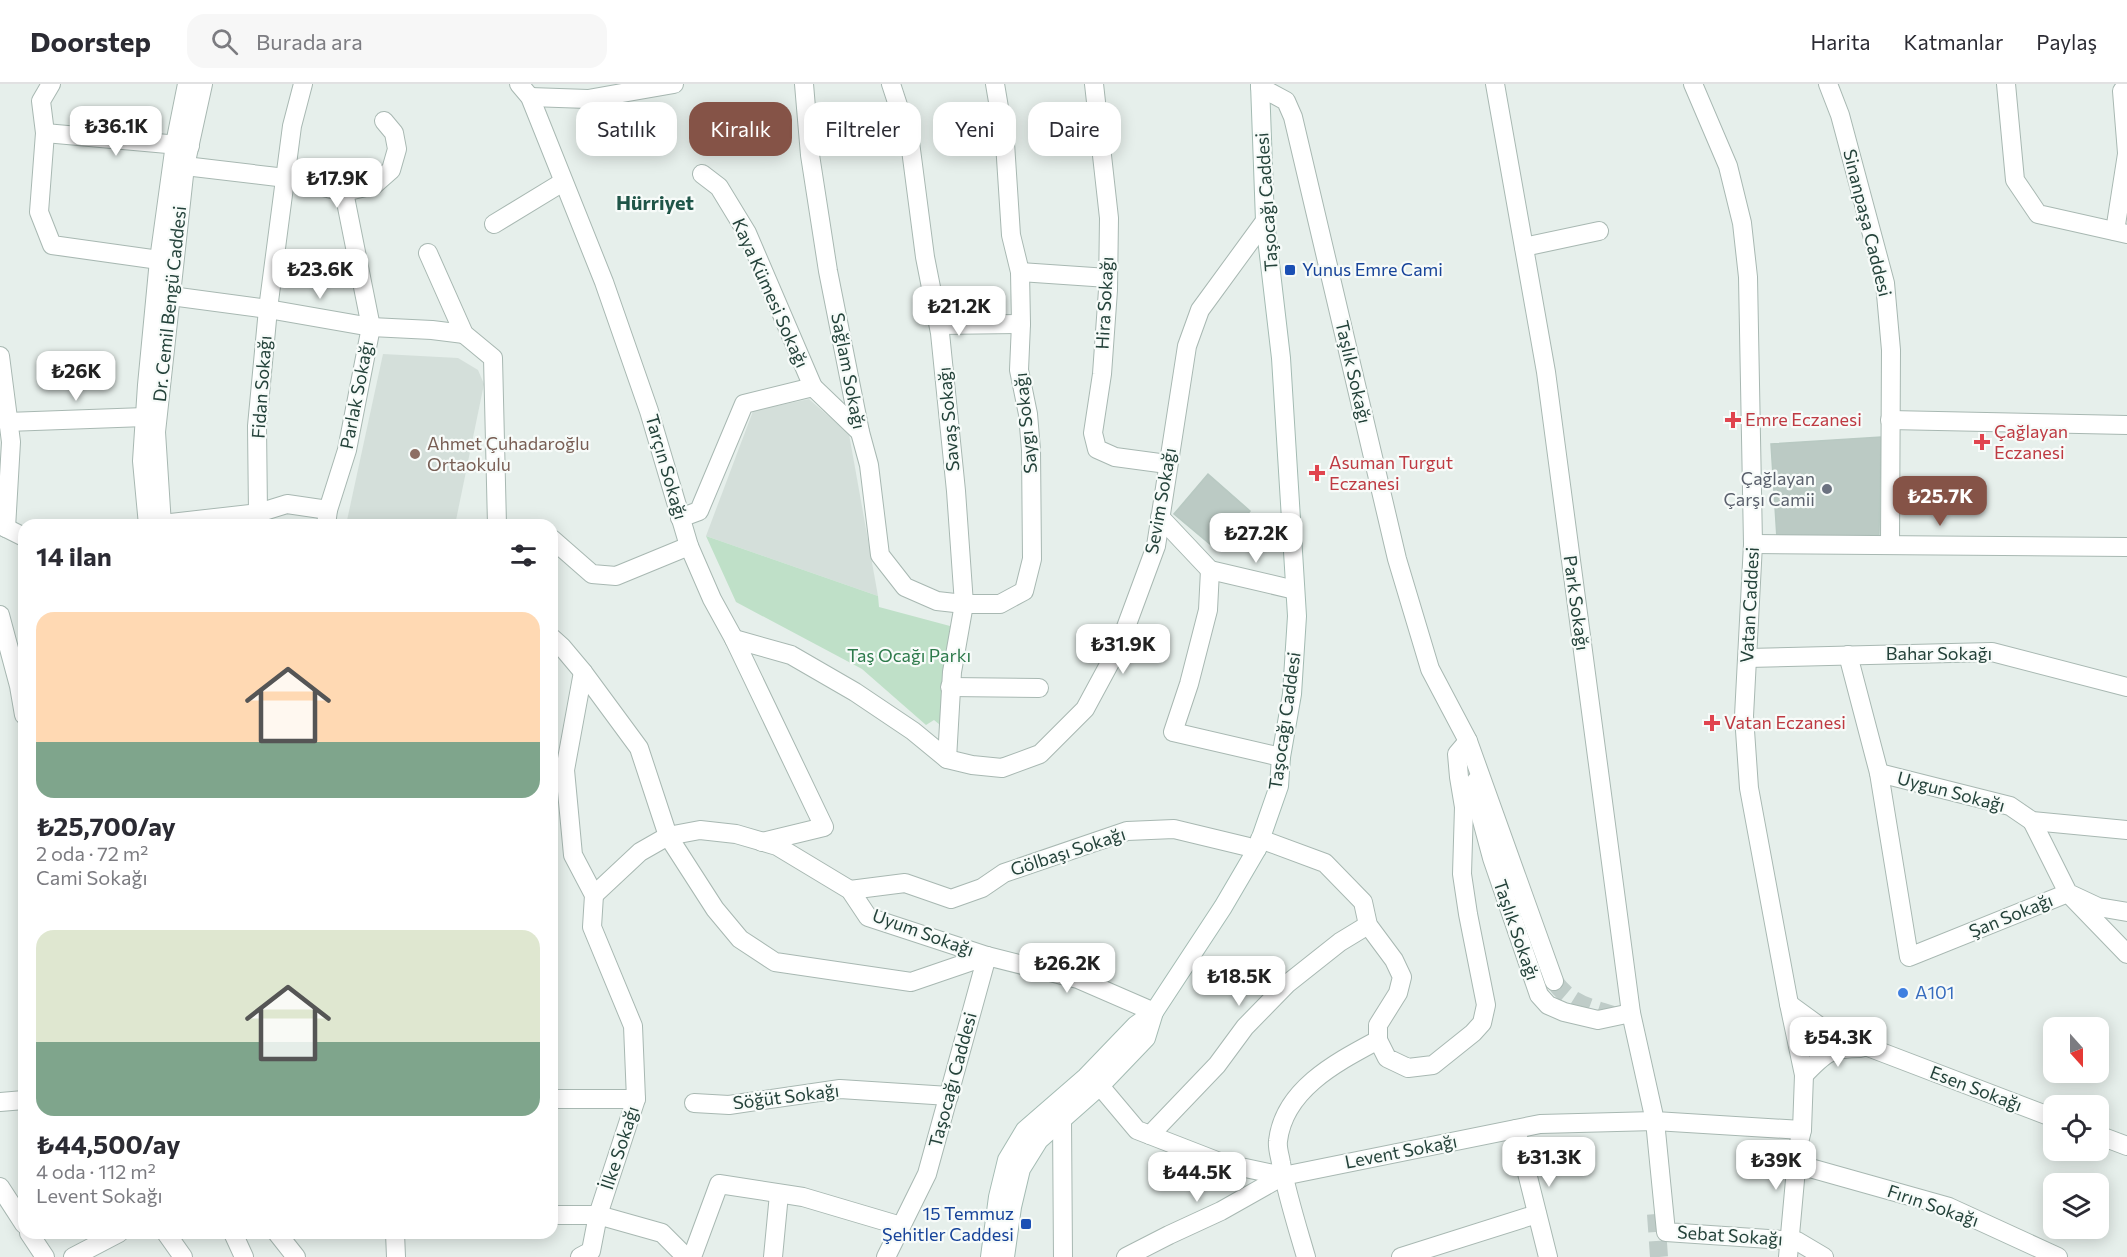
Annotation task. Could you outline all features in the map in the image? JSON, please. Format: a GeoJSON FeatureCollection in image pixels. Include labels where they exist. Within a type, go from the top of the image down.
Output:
{"type":"FeatureCollection","features":[{"type":"Feature","properties":{"kind":"street"},"geometry":{"type":"LineString","coordinates":[[51,84],[41,101],[45,133],[39,212],[52,245],[159,260]]}},
{"type":"Feature","properties":{"kind":"street","name":"Dr. Cemil Bengü Caddesi"},"geometry":{"type":"LineString","coordinates":[[156,519],[142,461],[145,417],[159,260],[182,145],[187,84]]}},
{"type":"Feature","properties":{"kind":"street","name":"Dr. Cemil Bengü Caddesi"},"geometry":{"type":"LineString","coordinates":[[157,519],[156,432],[185,166],[182,145],[202,84]]}},
{"type":"Feature","properties":{"kind":"street","name":"Fidan Sokağı"},"geometry":{"type":"LineString","coordinates":[[258,513],[257,426],[268,309],[292,126],[303,84]]}},
{"type":"Feature","properties":{"kind":"street"},"geometry":{"type":"LineString","coordinates":[[524,90],[588,99],[674,84]]}},
{"type":"Feature","properties":{"kind":"street","name":"Savaş Sokağı"},"geometry":{"type":"LineString","coordinates":[[891,84],[910,142],[925,257],[939,325],[956,491],[964,604],[950,687],[947,759]]}},
{"type":"Feature","properties":{"kind":"street","name":"Saygı Sokağı"},"geometry":{"type":"LineString","coordinates":[[964,604],[1000,604],[1024,591],[1032,559],[1031,450],[1028,414],[1019,370],[1020,272],[1011,235],[1005,143],[995,84]]}},
{"type":"Feature","properties":{"kind":"street","name":"Hira Sokağı"},"geometry":{"type":"LineString","coordinates":[[1094,84],[1109,218],[1108,278],[1101,374],[1093,433],[1097,449],[1115,457],[1167,464]]}},
{"type":"Feature","properties":{"kind":"street","name":"Park Sokağı"},"geometry":{"type":"LineString","coordinates":[[1495,84],[1545,372],[1631,1013],[1655,1122]]}},
{"type":"Feature","properties":{"kind":"street","name":"Vatan Caddesi"},"geometry":{"type":"LineString","coordinates":[[1693,84],[1728,166],[1742,223],[1748,277],[1753,544],[1744,716],[1749,788],[1804,1075],[1802,1130],[1805,1149],[1792,1249]]}},
{"type":"Feature","properties":{"kind":"street","name":"Sinanpaşa Caddesi"},"geometry":{"type":"LineString","coordinates":[[1828,84],[1840,115],[1885,283],[1891,350],[1890,544]]}},
{"type":"Feature","properties":{"kind":"street"},"geometry":{"type":"LineString","coordinates":[[2006,84],[2016,180],[2038,214],[2121,232],[2127,154],[2122,91]]}},
{"type":"Feature","properties":{"kind":"street","name":"Sağlam Sokağı"},"geometry":{"type":"LineString","coordinates":[[806,85],[810,154],[828,271],[860,432],[869,465],[880,555],[905,587],[937,601],[964,604]]}},
{"type":"Feature","properties":{"kind":"street","name":"Taşocağı Caddesi"},"geometry":{"type":"LineString","coordinates":[[1154,1012],[1223,907],[1258,844],[1279,786],[1281,757],[1292,694],[1297,616],[1281,358],[1265,221],[1260,86]]}},
{"type":"Feature","properties":{"kind":"street","name":"Taşlık Sokağı"},"geometry":{"type":"LineString","coordinates":[[1260,86],[1286,101],[1293,117],[1397,559],[1430,669],[1468,741],[1554,981]]}},
{"type":"Feature","properties":{"kind":"street","name":"Tarçın Sokağı"},"geometry":{"type":"LineString","coordinates":[[524,90],[604,282],[649,411],[688,546],[824,827],[762,842]]}},
{"type":"Feature","properties":{"kind":"street"},"geometry":{"type":"LineString","coordinates":[[185,166],[286,178],[344,192],[374,185],[391,170],[397,149],[394,133],[384,121]]}},
{"type":"Feature","properties":{"kind":"street"},"geometry":{"type":"LineString","coordinates":[[45,133],[182,145]]}},
{"type":"Feature","properties":{"kind":"street","name":"Kaya Kümesi Sokağı"},"geometry":{"type":"LineString","coordinates":[[702,174],[719,187],[747,233],[813,387]]}},
{"type":"Feature","properties":{"kind":"street"},"geometry":{"type":"LineString","coordinates":[[494,224],[563,182]]}},
{"type":"Feature","properties":{"kind":"street","name":"Parlak Sokağı"},"geometry":{"type":"LineString","coordinates":[[327,517],[347,450],[370,327],[344,192]]}},
{"type":"Feature","properties":{"kind":"street","name":"Sevim Sokağı"},"geometry":{"type":"LineString","coordinates":[[734,639],[791,656],[864,698],[913,731],[947,759],[972,765],[1002,768],[1040,754],[1085,709],[1119,646],[1156,546],[1187,346],[1200,310],[1265,221]]}},
{"type":"Feature","properties":{"kind":"street"},"geometry":{"type":"LineString","coordinates":[[1524,247],[1599,231]]}},
{"type":"Feature","properties":{"kind":"street"},"geometry":{"type":"LineString","coordinates":[[428,253],[464,334],[493,358],[497,519]]}},
{"type":"Feature","properties":{"kind":"street"},"geometry":{"type":"LineString","coordinates":[[1020,272],[1108,278]]}},
{"type":"Feature","properties":{"kind":"street"},"geometry":{"type":"LineString","coordinates":[[171,296],[268,309],[370,327],[464,334]]}},
{"type":"Feature","properties":{"kind":"street"},"geometry":{"type":"LineString","coordinates":[[939,325],[1021,324]]}},
{"type":"Feature","properties":{"kind":"street"},"geometry":{"type":"LineString","coordinates":[[0,356],[11,442],[3,526],[18,534]]}},
{"type":"Feature","properties":{"kind":"street"},"geometry":{"type":"LineString","coordinates":[[680,518],[699,511],[744,404],[813,387],[860,432]]}},
{"type":"Feature","properties":{"kind":"street"},"geometry":{"type":"LineString","coordinates":[[7,422],[145,417]]}},
{"type":"Feature","properties":{"kind":"street"},"geometry":{"type":"LineString","coordinates":[[1890,420],[2127,425]]}},
{"type":"Feature","properties":{"kind":"street"},"geometry":{"type":"LineString","coordinates":[[208,519],[258,513],[287,504],[327,517]]}},
{"type":"Feature","properties":{"kind":"street"},"geometry":{"type":"LineString","coordinates":[[1160,517],[1210,570],[1295,590]]}},
{"type":"Feature","properties":{"kind":"street"},"geometry":{"type":"LineString","coordinates":[[558,544],[592,574],[616,576],[688,546]]}},
{"type":"Feature","properties":{"kind":"street"},"geometry":{"type":"LineString","coordinates":[[1753,544],[2127,547]]}},
{"type":"Feature","properties":{"kind":"street"},"geometry":{"type":"LineString","coordinates":[[1210,570],[1208,610],[1189,684],[1173,732],[1281,757]]}},
{"type":"Feature","properties":{"kind":"street"},"geometry":{"type":"LineString","coordinates":[[0,615],[18,675]]}},
{"type":"Feature","properties":{"kind":"street"},"geometry":{"type":"LineString","coordinates":[[558,643],[583,672],[639,748],[668,836],[715,909],[740,939],[775,962],[911,982],[987,956],[1078,978],[1154,1012]]}},
{"type":"Feature","properties":{"kind":"street","name":"Bahar Sokağı"},"geometry":{"type":"LineString","coordinates":[[1748,658],[1992,652],[2127,687]]}},
{"type":"Feature","properties":{"kind":"street"},"geometry":{"type":"LineString","coordinates":[[1848,656],[1879,773]]}},
{"type":"Feature","properties":{"kind":"street"},"geometry":{"type":"LineString","coordinates":[[583,672],[565,770],[573,855],[594,895]]}},
{"type":"Feature","properties":{"kind":"street"},"geometry":{"type":"LineString","coordinates":[[950,687],[1039,688]]}},
{"type":"Feature","properties":{"kind":"street"},"geometry":{"type":"LineString","coordinates":[[1306,1257],[1283,1176],[1277,1143],[1283,1121],[1294,1100],[1320,1074],[1378,1040],[1387,1058],[1397,1063],[1408,1068],[1432,1065],[1473,1033],[1482,1023],[1486,1005],[1467,914],[1462,874],[1464,807],[1457,754],[1468,741]]}},
{"type":"Feature","properties":{"kind":"street","name":"Taşlık Sokağı"},"geometry":{"type":"LineString","coordinates":[[1478,768],[1474,791],[1492,858],[1539,995],[1548,1005],[1564,1012],[1598,1020],[1631,1013]]}},
{"type":"Feature","properties":{"kind":"street","name":"Uygun Sokağı"},"geometry":{"type":"LineString","coordinates":[[1879,773],[2010,806],[2032,821],[2127,830]]}},
{"type":"Feature","properties":{"kind":"street","name":"Şan Sokağı"},"geometry":{"type":"LineString","coordinates":[[1879,773],[1909,957],[2068,893],[2127,954]]}},
{"type":"Feature","properties":{"kind":"street"},"geometry":{"type":"LineString","coordinates":[[2032,821],[2068,893],[2098,907],[2119,910]]}},
{"type":"Feature","properties":{"kind":"street","name":"Gölbaşı Sokağı"},"geometry":{"type":"LineString","coordinates":[[850,890],[905,883],[951,898],[982,888],[1004,873],[1127,831],[1174,829],[1258,844],[1325,864],[1363,902],[1368,925],[1394,960],[1402,977],[1398,993],[1378,1024],[1378,1040]]}},
{"type":"Feature","properties":{"kind":"street","name":"Uyum Sokağı"},"geometry":{"type":"LineString","coordinates":[[594,895],[640,852],[668,836],[700,830],[736,834],[777,846],[850,890],[868,916],[987,956]]}},
{"type":"Feature","properties":{"kind":"street","name":"İlke Sokağı"},"geometry":{"type":"LineString","coordinates":[[580,1257],[591,1251],[598,1215],[636,1099],[633,1026],[592,927],[594,895]]}},
{"type":"Feature","properties":{"kind":"street"},"geometry":{"type":"LineString","coordinates":[[1150,1135],[1217,1065],[1245,1027],[1287,984],[1340,942],[1368,925]]}},
{"type":"Feature","properties":{"kind":"street","name":"Taşocağı Caddesi"},"geometry":{"type":"LineString","coordinates":[[886,1257],[927,1174],[987,956]]}},
{"type":"Feature","properties":{"kind":"street","name":"Esen Sokağı"},"geometry":{"type":"LineString","coordinates":[[1789,1004],[1826,1031],[2043,1114]]}},
{"type":"Feature","properties":{"kind":"street"},"geometry":{"type":"LineString","coordinates":[[1005,1257],[1012,1207],[1021,1169],[1039,1140],[1100,1086],[1146,1038],[1154,1012]]}},
{"type":"Feature","properties":{"kind":"street"},"geometry":{"type":"LineString","coordinates":[[990,1257],[998,1197],[1007,1160],[1025,1130],[1086,1077],[1136,1025],[1154,1012]]}},
{"type":"Feature","properties":{"kind":"street","name":"Esen Sokağı"},"geometry":{"type":"LineString","coordinates":[[1804,1075],[1821,1057],[1838,1048],[1866,1047]]}},
{"type":"Feature","properties":{"kind":"street"},"geometry":{"type":"LineString","coordinates":[[1100,1086],[1137,1130],[1222,1164],[1283,1176]]}},
{"type":"Feature","properties":{"kind":"street","name":"Söğüt Sokağı"},"geometry":{"type":"LineString","coordinates":[[694,1103],[729,1105],[840,1089],[950,1096]]}},
{"type":"Feature","properties":{"kind":"street"},"geometry":{"type":"LineString","coordinates":[[558,1099],[636,1099]]}},
{"type":"Feature","properties":{"kind":"street"},"geometry":{"type":"LineString","coordinates":[[0,1102],[18,1100]]}},
{"type":"Feature","properties":{"kind":"street"},"geometry":{"type":"LineString","coordinates":[[1062,1119],[1063,1257]]}},
{"type":"Feature","properties":{"kind":"street","name":"Levent Sokağı"},"geometry":{"type":"LineString","coordinates":[[1126,1257],[1221,1211],[1283,1176],[1540,1124],[1655,1122],[1802,1130]]}},
{"type":"Feature","properties":{"kind":"street","name":"Sebat Sokağı"},"geometry":{"type":"LineString","coordinates":[[1655,1122],[1666,1232],[1792,1249]]}},
{"type":"Feature","properties":{"kind":"street"},"geometry":{"type":"LineString","coordinates":[[1516,1129],[1548,1257]]}},
{"type":"Feature","properties":{"kind":"street","name":"Vatan Caddesi"},"geometry":{"type":"LineString","coordinates":[[1792,1249],[1798,1147],[1802,1130]]}},
{"type":"Feature","properties":{"kind":"street"},"geometry":{"type":"LineString","coordinates":[[2109,1139],[2127,1146]]}},
{"type":"Feature","properties":{"kind":"street","name":"Fırın Sokağı"},"geometry":{"type":"LineString","coordinates":[[1803,1166],[1949,1208],[2058,1257]]}},
{"type":"Feature","properties":{"kind":"street"},"geometry":{"type":"LineString","coordinates":[[692,1257],[719,1184],[803,1197],[901,1226]]}},
{"type":"Feature","properties":{"kind":"street"},"geometry":{"type":"LineString","coordinates":[[0,1187],[18,1215]]}},
{"type":"Feature","properties":{"kind":"street"},"geometry":{"type":"LineString","coordinates":[[773,1257],[779,1194]]}},
{"type":"Feature","properties":{"kind":"street"},"geometry":{"type":"LineString","coordinates":[[1401,1257],[1537,1214]]}},
{"type":"Feature","properties":{"kind":"street"},"geometry":{"type":"LineString","coordinates":[[558,1215],[598,1215],[662,1233],[686,1257]]}},
{"type":"Feature","properties":{"kind":"street"},"geometry":{"type":"LineString","coordinates":[[33,1239],[45,1257]]}},
{"type":"Feature","properties":{"kind":"street"},"geometry":{"type":"LineString","coordinates":[[73,1257],[108,1239]]}},
{"type":"Feature","properties":{"kind":"street"},"geometry":{"type":"LineString","coordinates":[[170,1239],[183,1257]]}},
{"type":"Feature","properties":{"kind":"street"},"geometry":{"type":"LineString","coordinates":[[236,1239],[244,1257]]}},
{"type":"Feature","properties":{"kind":"street"},"geometry":{"type":"LineString","coordinates":[[282,1239],[297,1257]]}},
{"type":"Feature","properties":{"kind":"street"},"geometry":{"type":"LineString","coordinates":[[395,1239],[396,1257]]}},
{"type":"Feature","properties":{"kind":"street"},"geometry":{"type":"LineString","coordinates":[[1792,1249],[1824,1257]]}},
{"type":"Feature","properties":{"kind":"shaded area","name":"Ahmet Çuhadaroğlu Ortaokulu"},"geometry":{"type":"Polygon","coordinates":[[[383,354],[458,358],[478,370],[484,384],[456,519],[347,519],[383,354]]]}},
{"type":"Feature","properties":{"kind":"shaded area"},"geometry":{"type":"Polygon","coordinates":[[[809,399],[849,434],[878,596],[706,536],[753,411],[809,399]]]}},
{"type":"Feature","properties":{"kind":"green space","name":"Taş Ocağı Parkı"},"geometry":{"type":"Polygon","coordinates":[[[706,536],[878,596],[879,607],[950,626],[945,729],[934,720],[926,725],[862,669],[736,602],[706,536]]]}},
{"type":"Feature","properties":{"kind":"building","name":"Çağlayan Çarşı Camii"},"geometry":{"type":"Polygon","coordinates":[[[1881,437],[1879,535],[1777,538],[1771,444],[1881,437]]]}},
{"type":"Feature","properties":{"kind":"building"},"geometry":{"type":"Polygon","coordinates":[[[1208,474],[1250,511],[1217,550],[1174,514],[1208,474]]]}},
{"type":"Feature","properties":{"kind":"tunnel"},"geometry":{"type":"LineString","coordinates":[[1554,981],[1574,1000],[1616,1016]]}},
{"type":"Feature","properties":{"kind":"tunnel"},"geometry":{"type":"LineString","coordinates":[[1656,1214],[1659,1257]]}},
{"type":"Feature","properties":{"kind":"place","name":"Yunus Emre Cami"},"geometry":{"type":"Point","coordinates":[1290,270]}},
{"type":"Feature","properties":{"kind":"place","name":"Emre Eczanesi"},"geometry":{"type":"Point","coordinates":[1733,420]}},
{"type":"Feature","properties":{"kind":"place","name":"Çağlayan Eczanesi"},"geometry":{"type":"Point","coordinates":[1982,442]}},
{"type":"Feature","properties":{"kind":"place","name":"Ahmet Çuhadaroğlu Ortaokulu"},"geometry":{"type":"Point","coordinates":[415,454]}},
{"type":"Feature","properties":{"kind":"place","name":"Asuman Turgut Eczanesi"},"geometry":{"type":"Point","coordinates":[1317,473]}},
{"type":"Feature","properties":{"kind":"place","name":"Çağlayan Çarşı Camii"},"geometry":{"type":"Point","coordinates":[1827,489]}},
{"type":"Feature","properties":{"kind":"place","name":"Vatan Eczanesi"},"geometry":{"type":"Point","coordinates":[1712,723]}},
{"type":"Feature","properties":{"kind":"place","name":"A101"},"geometry":{"type":"Point","coordinates":[1903,993]}},
{"type":"Feature","properties":{"kind":"place","name":"15 Temmuz Şehitler Caddesi"},"geometry":{"type":"Point","coordinates":[1026,1224]}},
{"type":"Feature","properties":{"kind":"district","name":"Hürriyet"},"geometry":{"type":"Point","coordinates":[655,203]}}]}
